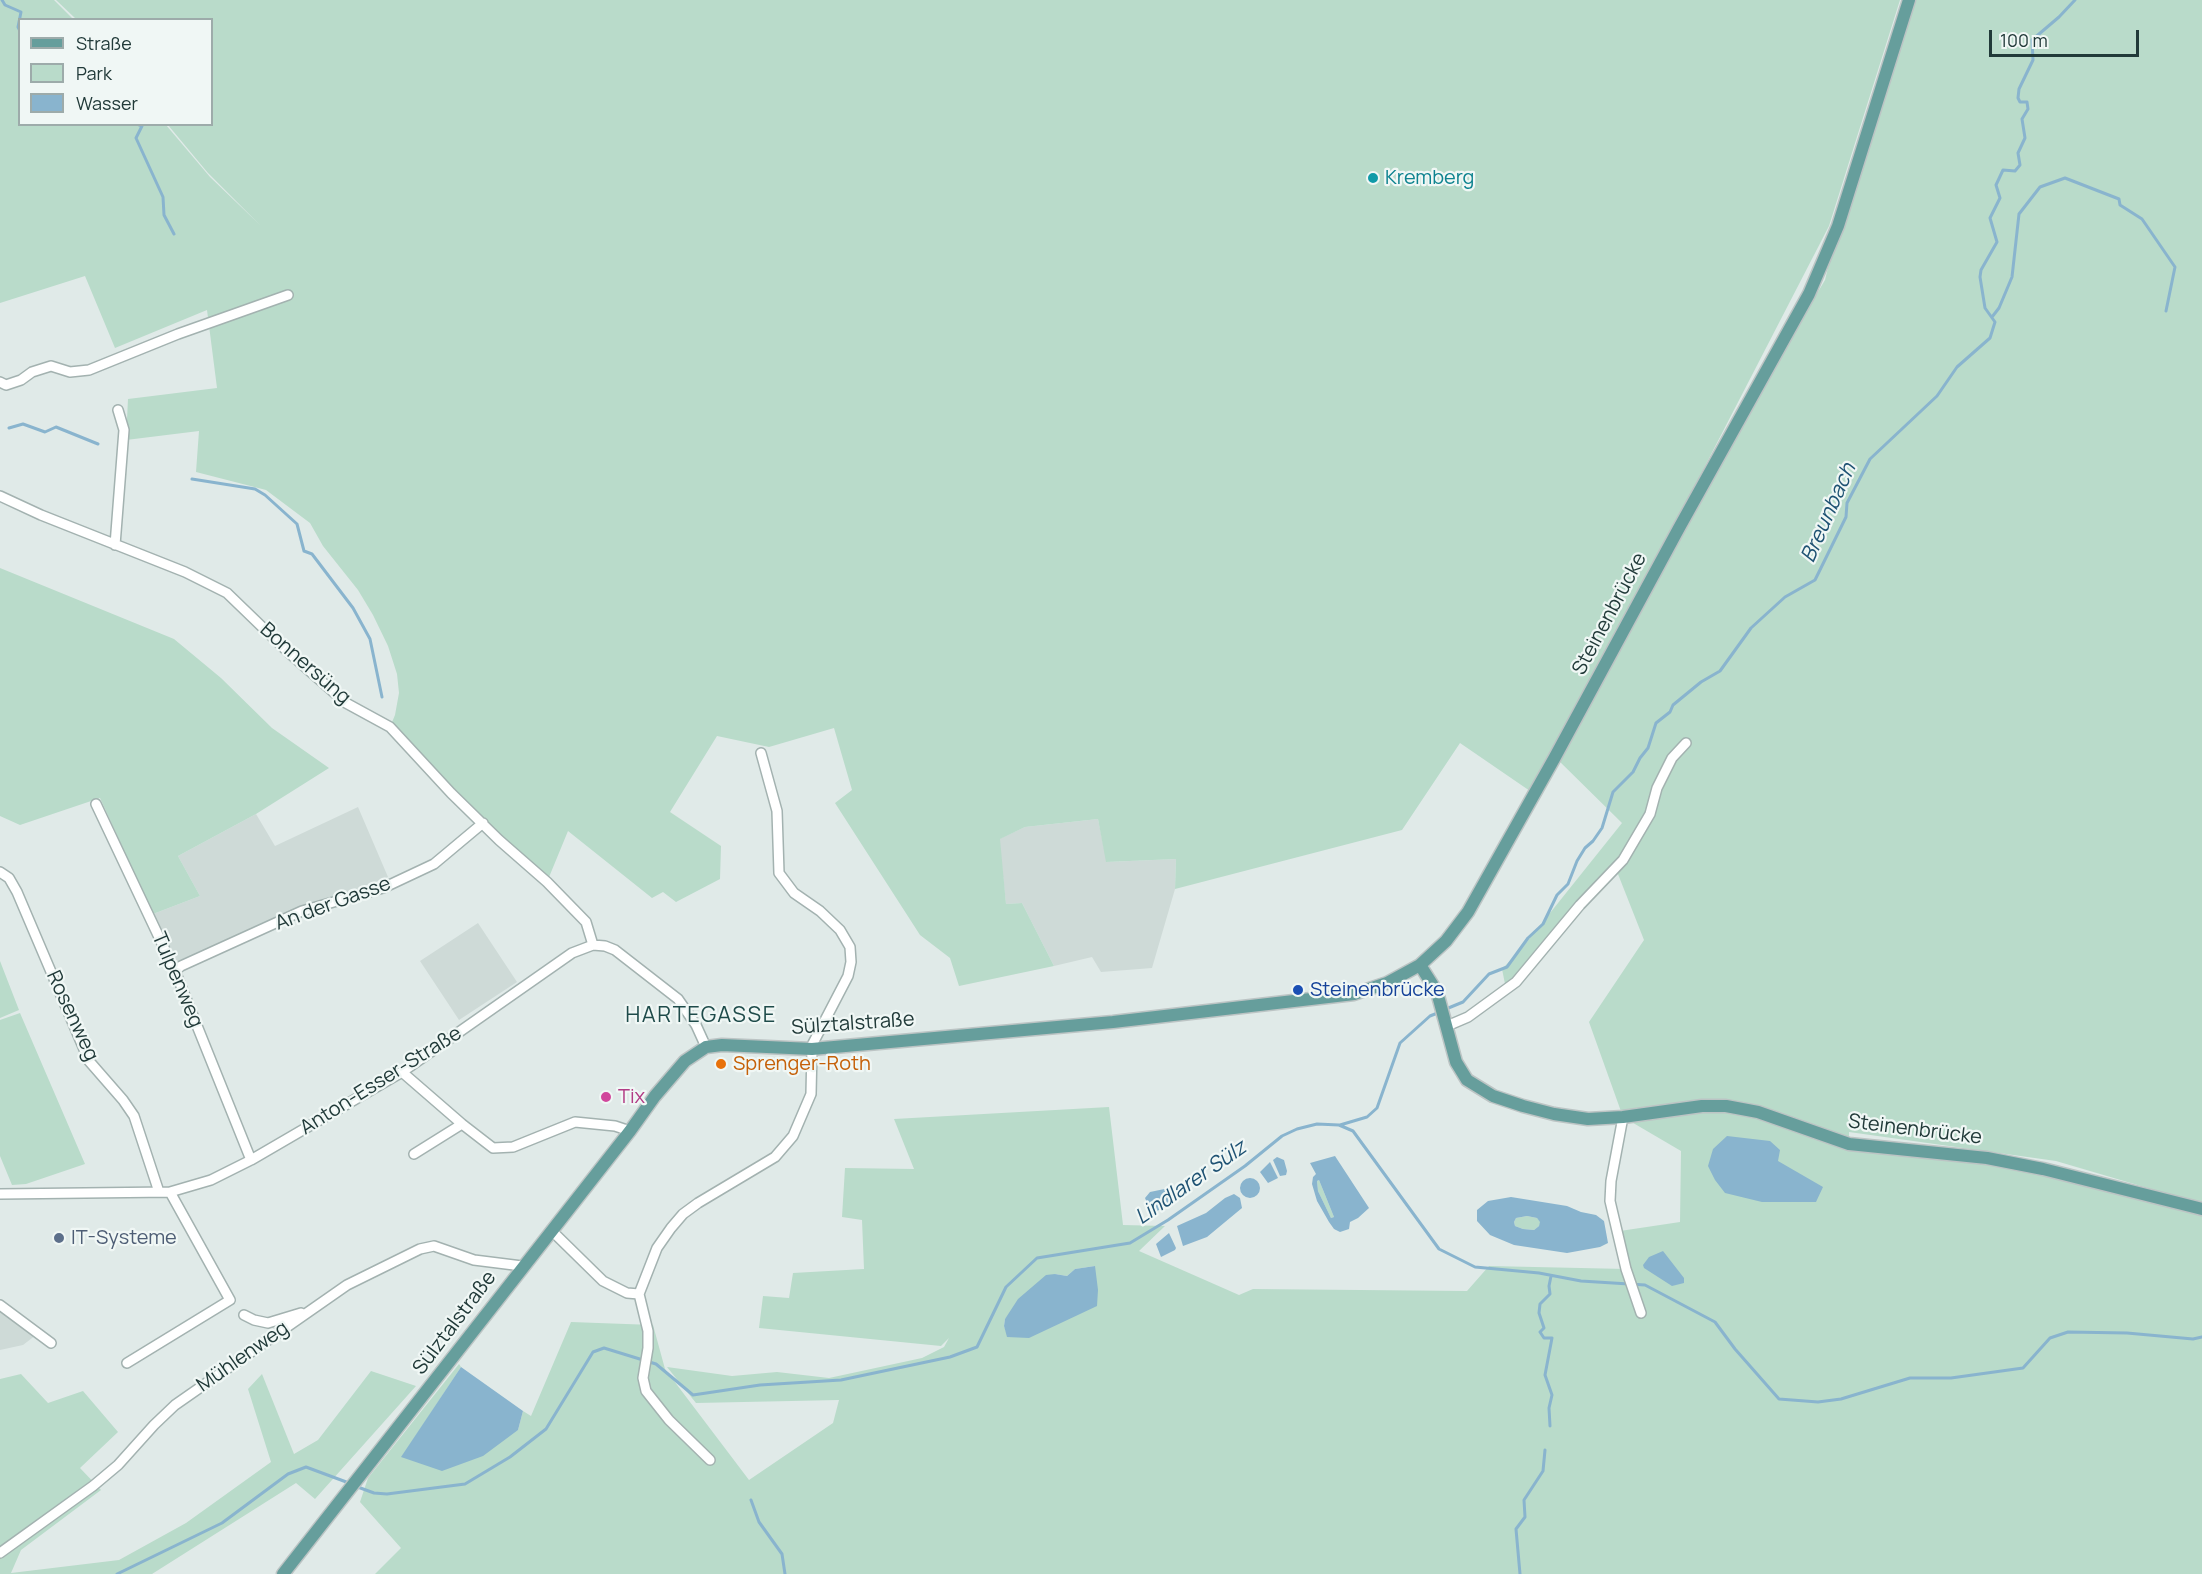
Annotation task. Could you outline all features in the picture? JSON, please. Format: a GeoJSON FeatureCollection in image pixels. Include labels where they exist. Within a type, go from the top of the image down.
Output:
{"type":"FeatureCollection","features":[{"type":"Feature","properties":{"kind":"main road","name":"Steinenbrücke"},"geometry":{"type":"LineString","coordinates":[[1909,0],[1838,226],[1809,294],[1468,912],[1446,941],[1420,965],[1437,992],[1456,1062],[1467,1080],[1493,1096],[1523,1106],[1588,1119],[1623,1117],[1702,1106],[1726,1106],[1758,1112],[1849,1144],[1987,1158],[2043,1169],[2202,1209]]}},
{"type":"Feature","properties":{"kind":"main road","name":"Sülztalstraße"},"geometry":{"type":"LineString","coordinates":[[283,1574],[655,1096],[685,1061],[706,1047],[722,1045],[811,1049],[1104,1023],[1308,1000],[1354,994],[1388,983],[1420,965]]}},
{"type":"Feature","properties":{"kind":"street"},"geometry":{"type":"LineString","coordinates":[[0,382],[6,385],[21,380],[32,372],[51,366],[70,372],[88,370],[178,334],[288,295]]}},
{"type":"Feature","properties":{"kind":"street"},"geometry":{"type":"LineString","coordinates":[[115,545],[124,430],[118,410]]}},
{"type":"Feature","properties":{"kind":"street","name":"Bonnersüng"},"geometry":{"type":"LineString","coordinates":[[0,496],[40,515],[185,572],[227,593],[287,651],[346,703],[390,727],[499,840],[547,882],[586,922],[593,945]]}},
{"type":"Feature","properties":{"kind":"street"},"geometry":{"type":"LineString","coordinates":[[1446,1022],[1468,1017],[1515,982],[1580,905],[1623,860],[1650,814],[1657,788],[1672,758],[1686,743]]}},
{"type":"Feature","properties":{"kind":"street"},"geometry":{"type":"LineString","coordinates":[[710,1460],[669,1420],[646,1391],[643,1378],[648,1331],[639,1294],[657,1248],[683,1214],[775,1156],[793,1136],[811,1094],[811,1049],[848,976],[852,962],[850,947],[840,930],[820,911],[794,893],[779,873],[777,811],[761,753]]}},
{"type":"Feature","properties":{"kind":"street","name":"Tulpenweg"},"geometry":{"type":"LineString","coordinates":[[96,804],[175,971],[251,1160]]}},
{"type":"Feature","properties":{"kind":"street","name":"An der Gasse"},"geometry":{"type":"LineString","coordinates":[[175,971],[181,966],[302,911],[382,888],[434,864],[483,823]]}},
{"type":"Feature","properties":{"kind":"street","name":"Rosenweg"},"geometry":{"type":"LineString","coordinates":[[0,872],[9,878],[17,892],[89,1061],[134,1116],[159,1192]]}},
{"type":"Feature","properties":{"kind":"street"},"geometry":{"type":"LineString","coordinates":[[593,945],[615,950],[678,999],[696,1025],[706,1047]]}},
{"type":"Feature","properties":{"kind":"street","name":"Anton-Esser-Straße"},"geometry":{"type":"LineString","coordinates":[[0,1194],[170,1192],[211,1180],[251,1160],[402,1072],[572,953],[593,945]]}},
{"type":"Feature","properties":{"kind":"street"},"geometry":{"type":"LineString","coordinates":[[402,1072],[493,1148],[513,1147],[575,1122],[615,1126],[630,1131]]}},
{"type":"Feature","properties":{"kind":"street"},"geometry":{"type":"LineString","coordinates":[[1623,1117],[1611,1181],[1610,1201],[1634,1296],[1641,1313]]}},
{"type":"Feature","properties":{"kind":"street"},"geometry":{"type":"LineString","coordinates":[[414,1154],[462,1124]]}},
{"type":"Feature","properties":{"kind":"street"},"geometry":{"type":"LineString","coordinates":[[127,1363],[230,1299],[170,1192]]}},
{"type":"Feature","properties":{"kind":"street"},"geometry":{"type":"LineString","coordinates":[[551,1230],[603,1281],[627,1293],[639,1294]]}},
{"type":"Feature","properties":{"kind":"street","name":"Mühlenweg"},"geometry":{"type":"LineString","coordinates":[[0,1553],[93,1486],[118,1465],[175,1405],[346,1285],[420,1249],[434,1246],[474,1260],[522,1266]]}},
{"type":"Feature","properties":{"kind":"street"},"geometry":{"type":"LineString","coordinates":[[0,1305],[51,1343]]}},
{"type":"Feature","properties":{"kind":"street"},"geometry":{"type":"LineString","coordinates":[[244,1315],[268,1323],[307,1313]]}},
{"type":"Feature","properties":{"kind":"shaded area"},"geometry":{"type":"Polygon","coordinates":[[[358,807],[388,877],[175,962],[153,914],[200,896],[178,856],[256,814],[275,846],[358,807]]]}},
{"type":"Feature","properties":{"kind":"shaded area"},"geometry":{"type":"Polygon","coordinates":[[[1098,819],[1107,862],[1176,859],[1175,889],[1152,968],[1101,972],[1092,957],[1054,966],[1022,903],[1006,904],[999,839],[1025,827],[1098,819]]]}},
{"type":"Feature","properties":{"kind":"shaded area"},"geometry":{"type":"Polygon","coordinates":[[[478,923],[517,982],[459,1020],[420,961],[478,923]]]}},
{"type":"Feature","properties":{"kind":"shaded area"},"geometry":{"type":"Polygon","coordinates":[[[0,1309],[36,1335],[23,1345],[0,1350],[0,1309]]]}},
{"type":"Feature","properties":{"kind":"green space"},"geometry":{"type":"Polygon","coordinates":[[[0,0],[54,0],[72,18],[18,18],[18,126],[167,126],[210,177],[260,225],[208,173],[169,126],[213,126],[213,18],[75,18],[56,0],[1900,0],[1829,226],[1673,528],[1530,791],[1460,743],[1402,830],[1175,889],[1176,859],[1106,862],[1098,819],[1025,827],[1000,839],[1006,904],[1022,903],[1054,966],[959,986],[950,958],[920,935],[835,803],[852,790],[834,728],[769,747],[717,736],[670,812],[721,846],[720,879],[676,902],[663,892],[652,898],[568,831],[547,882],[390,727],[399,693],[397,674],[388,646],[358,590],[323,546],[310,523],[266,490],[196,472],[199,431],[126,440],[128,399],[217,388],[207,310],[115,348],[85,276],[0,303],[0,0]]]}},
{"type":"Feature","properties":{"kind":"green space"},"geometry":{"type":"Polygon","coordinates":[[[1902,0],[2202,0],[2202,1204],[2056,1161],[1849,1132],[1849,1143],[1987,1158],[2202,1209],[2202,1574],[375,1574],[401,1548],[360,1502],[368,1478],[459,1364],[461,1367],[402,1457],[518,1430],[523,1411],[531,1416],[571,1322],[653,1325],[665,1369],[749,1480],[833,1423],[839,1400],[696,1403],[667,1367],[732,1376],[777,1372],[829,1378],[922,1358],[944,1347],[949,1338],[941,1346],[759,1328],[763,1296],[789,1298],[793,1273],[864,1269],[862,1220],[842,1217],[845,1168],[914,1169],[894,1119],[1109,1107],[1123,1225],[1165,1226],[1139,1251],[1239,1295],[1253,1289],[1467,1291],[1489,1266],[1626,1269],[1620,1231],[1680,1222],[1681,1151],[1623,1117],[1589,1022],[1644,940],[1614,864],[1520,973],[1505,984],[1502,969],[1518,953],[1622,823],[1555,757],[1768,376],[1825,280],[1902,0]],[[1095,1266],[1075,1269],[1067,1276],[1055,1274],[1005,1319],[1004,1326],[1008,1337],[1095,1266]]]}},
{"type":"Feature","properties":{"kind":"green space"},"geometry":{"type":"Polygon","coordinates":[[[0,568],[174,639],[221,678],[272,728],[329,768],[256,814],[178,856],[200,896],[153,914],[100,798],[20,825],[0,816],[0,568]]]}},
{"type":"Feature","properties":{"kind":"green space"},"geometry":{"type":"Polygon","coordinates":[[[0,961],[19,1010],[0,1018],[0,961]]]}},
{"type":"Feature","properties":{"kind":"green space"},"geometry":{"type":"Polygon","coordinates":[[[20,1013],[85,1164],[26,1184],[12,1185],[0,1156],[0,1020],[20,1013]]]}},
{"type":"Feature","properties":{"kind":"green space"},"geometry":{"type":"Polygon","coordinates":[[[1319,1180],[1334,1217],[1331,1218],[1318,1191],[1317,1181],[1319,1180]]]}},
{"type":"Feature","properties":{"kind":"green space"},"geometry":{"type":"Polygon","coordinates":[[[1527,1216],[1537,1218],[1541,1222],[1534,1230],[1515,1226],[1516,1218],[1527,1216]]]}},
{"type":"Feature","properties":{"kind":"green space"},"geometry":{"type":"Polygon","coordinates":[[[371,1371],[416,1386],[315,1499],[296,1483],[152,1574],[0,1574],[0,1379],[21,1374],[48,1403],[83,1391],[118,1432],[80,1468],[101,1490],[21,1550],[11,1573],[119,1560],[186,1523],[271,1462],[248,1389],[262,1374],[294,1454],[318,1440],[371,1371]]]}},
{"type":"Feature","properties":{"kind":"water"},"geometry":{"type":"Polygon","coordinates":[[[1727,1136],[1770,1141],[1780,1150],[1778,1161],[1823,1187],[1816,1202],[1762,1202],[1725,1193],[1708,1166],[1713,1149],[1727,1136]]]}},
{"type":"Feature","properties":{"kind":"water"},"geometry":{"type":"Polygon","coordinates":[[[1335,1156],[1369,1208],[1350,1222],[1349,1229],[1340,1232],[1334,1229],[1329,1222],[1317,1201],[1312,1184],[1316,1174],[1310,1163],[1335,1156]],[[1319,1180],[1317,1181],[1318,1191],[1331,1218],[1334,1217],[1319,1180]]]}},
{"type":"Feature","properties":{"kind":"water"},"geometry":{"type":"Polygon","coordinates":[[[1277,1157],[1284,1160],[1286,1175],[1280,1176],[1273,1160],[1277,1157]]]}},
{"type":"Feature","properties":{"kind":"water"},"geometry":{"type":"Polygon","coordinates":[[[1270,1162],[1278,1178],[1268,1183],[1260,1172],[1270,1162]]]}},
{"type":"Feature","properties":{"kind":"water"},"geometry":{"type":"Polygon","coordinates":[[[1250,1178],[1257,1181],[1260,1188],[1257,1195],[1250,1198],[1243,1195],[1240,1188],[1243,1181],[1250,1178]]]}},
{"type":"Feature","properties":{"kind":"water"},"geometry":{"type":"Polygon","coordinates":[[[1179,1186],[1186,1188],[1185,1195],[1152,1214],[1145,1198],[1150,1192],[1179,1186]]]}},
{"type":"Feature","properties":{"kind":"water"},"geometry":{"type":"Polygon","coordinates":[[[1234,1194],[1240,1198],[1242,1208],[1207,1237],[1183,1246],[1177,1226],[1206,1213],[1234,1194]]]}},
{"type":"Feature","properties":{"kind":"water"},"geometry":{"type":"Polygon","coordinates":[[[1511,1197],[1567,1206],[1596,1215],[1604,1221],[1608,1243],[1600,1247],[1567,1253],[1514,1245],[1490,1235],[1477,1221],[1477,1210],[1488,1201],[1511,1197]],[[1527,1216],[1516,1218],[1515,1226],[1534,1230],[1540,1222],[1537,1218],[1527,1216]]]}},
{"type":"Feature","properties":{"kind":"water"},"geometry":{"type":"Polygon","coordinates":[[[1169,1233],[1176,1248],[1161,1257],[1156,1244],[1169,1233]]]}},
{"type":"Feature","properties":{"kind":"water"},"geometry":{"type":"Polygon","coordinates":[[[1663,1251],[1684,1278],[1684,1283],[1672,1286],[1644,1268],[1643,1265],[1649,1257],[1663,1251]]]}},
{"type":"Feature","properties":{"kind":"water"},"geometry":{"type":"Polygon","coordinates":[[[1095,1266],[1097,1306],[1029,1338],[1007,1337],[1005,1319],[1018,1299],[1046,1275],[1067,1276],[1075,1269],[1095,1266]]]}},
{"type":"Feature","properties":{"kind":"water"},"geometry":{"type":"Polygon","coordinates":[[[461,1367],[523,1411],[518,1430],[483,1456],[442,1471],[401,1457],[461,1367]]]}},
{"type":"Feature","properties":{"kind":"waterway"},"geometry":{"type":"LineString","coordinates":[[2,0],[5,5],[21,12],[20,18]]}},
{"type":"Feature","properties":{"kind":"waterway","name":"Breunbach"},"geometry":{"type":"LineString","coordinates":[[1446,1009],[1463,1002],[1489,974],[1507,967],[1528,938],[1543,924],[1557,895],[1568,884],[1577,861],[1602,828],[1613,792],[1633,772],[1648,748],[1656,723],[1670,712],[1673,705],[1701,682],[1720,671],[1751,628],[1785,597],[1815,580],[1846,517],[1847,503],[1870,459],[1937,396],[1957,367],[1990,338],[1995,322],[1985,308],[1980,277],[1981,270],[1997,242],[1990,218],[2000,198],[1996,185],[2003,170],[2015,171],[2020,165],[2018,153],[2025,138],[2022,119],[2028,109],[2027,102],[2020,102],[2018,98],[2019,89],[2033,60],[2032,40],[2075,0]]}},
{"type":"Feature","properties":{"kind":"waterway"},"geometry":{"type":"LineString","coordinates":[[142,126],[136,138],[163,197],[164,215],[174,234]]}},
{"type":"Feature","properties":{"kind":"waterway"},"geometry":{"type":"LineString","coordinates":[[1992,317],[1999,308],[2012,277],[2019,214],[2040,187],[2065,178],[2119,199],[2120,205],[2142,219],[2175,267],[2166,311]]}},
{"type":"Feature","properties":{"kind":"waterway"},"geometry":{"type":"LineString","coordinates":[[9,428],[23,424],[45,432],[56,427],[98,444]]}},
{"type":"Feature","properties":{"kind":"waterway"},"geometry":{"type":"LineString","coordinates":[[192,479],[255,489],[297,524],[304,551],[312,554],[353,608],[370,639],[382,697]]}},
{"type":"Feature","properties":{"kind":"waterway","name":"Breunbach"},"geometry":{"type":"LineString","coordinates":[[1340,1125],[1367,1117],[1377,1108],[1400,1043],[1430,1016],[1440,1012]]}},
{"type":"Feature","properties":{"kind":"waterway","name":"Lindlarer Sülz"},"geometry":{"type":"LineString","coordinates":[[355,1486],[374,1493],[387,1494],[465,1484],[510,1457],[546,1429],[593,1352],[604,1348],[656,1364],[693,1395],[760,1385],[841,1380],[950,1357],[977,1347],[1006,1287],[1037,1258],[1130,1243],[1168,1220],[1245,1166],[1282,1136],[1317,1124],[1339,1125],[1353,1131],[1439,1249],[1475,1267],[1539,1273],[1581,1281],[1645,1285],[1715,1322],[1735,1349],[1779,1399],[1818,1402],[1841,1399],[1910,1378],[1951,1378],[2023,1368],[2050,1338],[2068,1332],[2127,1333],[2193,1339],[2202,1337]]}},
{"type":"Feature","properties":{"kind":"waterway"},"geometry":{"type":"LineString","coordinates":[[1550,1426],[1549,1408],[1552,1395],[1545,1375],[1552,1338],[1544,1338],[1540,1332],[1544,1328],[1539,1313],[1540,1304],[1550,1294],[1551,1276]]}},
{"type":"Feature","properties":{"kind":"waterway"},"geometry":{"type":"LineString","coordinates":[[1520,1574],[1516,1529],[1525,1517],[1524,1500],[1543,1471],[1545,1450]]}},
{"type":"Feature","properties":{"kind":"waterway","name":"Lindlarer Sülz"},"geometry":{"type":"LineString","coordinates":[[117,1574],[222,1523],[288,1474],[306,1467],[349,1483]]}},
{"type":"Feature","properties":{"kind":"waterway"},"geometry":{"type":"LineString","coordinates":[[751,1500],[759,1522],[782,1554],[785,1574]]}},
{"type":"Feature","properties":{"kind":"place","name":"Kremberg"},"geometry":{"type":"Point","coordinates":[1373,178]}},
{"type":"Feature","properties":{"kind":"place","name":"Steinenbrücke"},"geometry":{"type":"Point","coordinates":[1298,990]}},
{"type":"Feature","properties":{"kind":"place","name":"Sprenger-Roth"},"geometry":{"type":"Point","coordinates":[721,1064]}},
{"type":"Feature","properties":{"kind":"place","name":"Tix"},"geometry":{"type":"Point","coordinates":[606,1097]}},
{"type":"Feature","properties":{"kind":"place","name":"IT-Systeme"},"geometry":{"type":"Point","coordinates":[59,1238]}},
{"type":"Feature","properties":{"kind":"district","name":"HARTEGASSE"},"geometry":{"type":"Point","coordinates":[701,1016]}}]}
